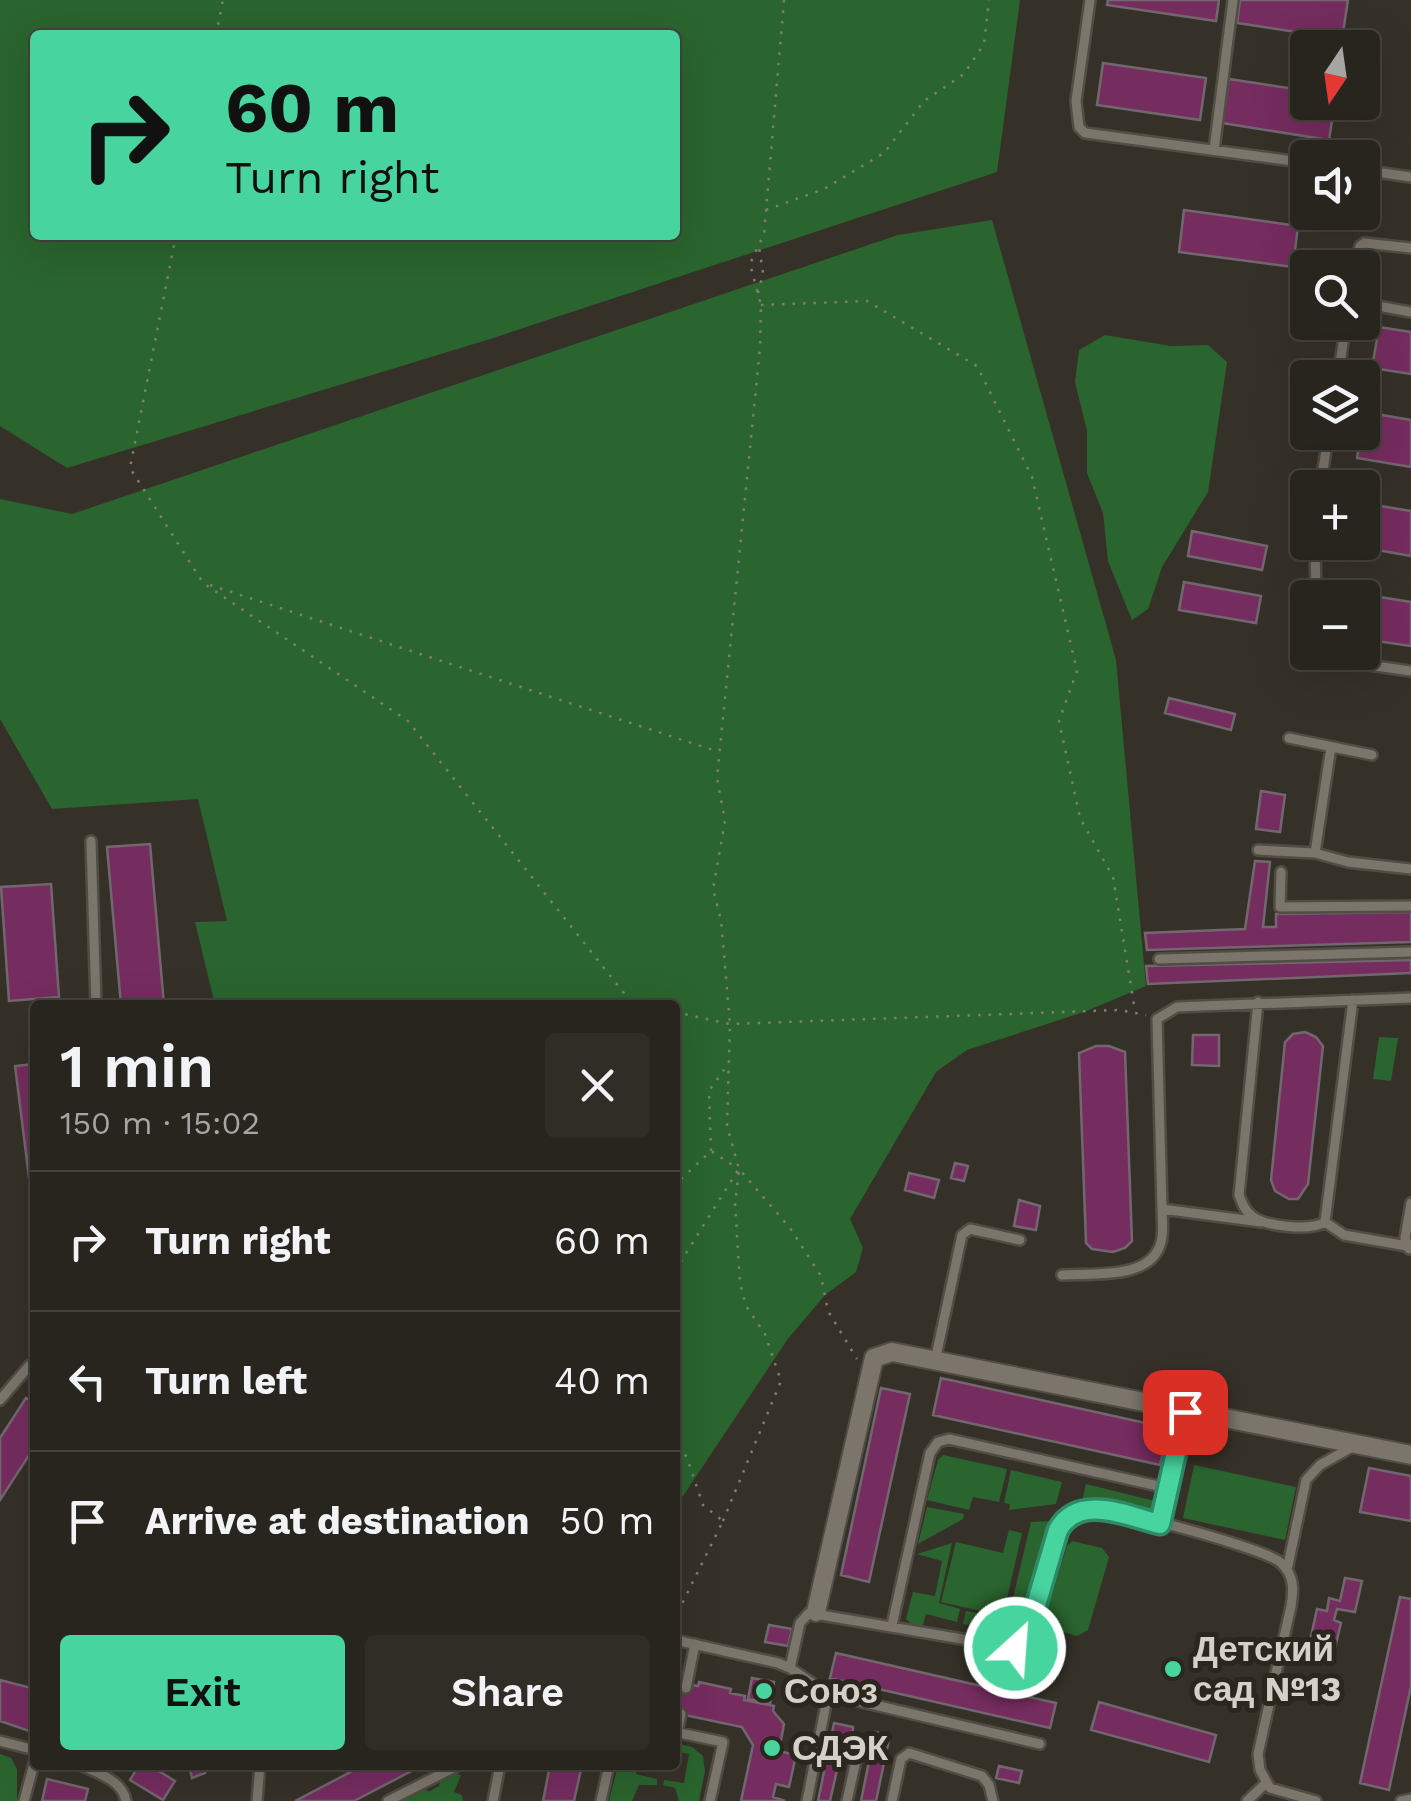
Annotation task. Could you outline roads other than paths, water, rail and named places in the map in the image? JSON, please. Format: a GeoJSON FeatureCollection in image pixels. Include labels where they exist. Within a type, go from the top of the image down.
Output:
{"type":"FeatureCollection","features":[{"type":"Feature","properties":{"kind":"street"},"geometry":{"type":"LineString","coordinates":[[816,1612],[874,1358],[892,1352],[1411,1456]]}},
{"type":"Feature","properties":{"kind":"lane"},"geometry":{"type":"LineString","coordinates":[[1090,0],[1076,101],[1078,127],[1085,133],[1290,161]]}},
{"type":"Feature","properties":{"kind":"lane"},"geometry":{"type":"LineString","coordinates":[[1214,150],[1234,0]]}},
{"type":"Feature","properties":{"kind":"lane"},"geometry":{"type":"LineString","coordinates":[[1380,173],[1411,177]]}},
{"type":"Feature","properties":{"kind":"lane"},"geometry":{"type":"LineString","coordinates":[[1359,250],[1364,243],[1411,248]]}},
{"type":"Feature","properties":{"kind":"lane"},"geometry":{"type":"LineString","coordinates":[[1380,306],[1411,312]]}},
{"type":"Feature","properties":{"kind":"lane"},"geometry":{"type":"LineString","coordinates":[[1380,667],[1411,671]]}},
{"type":"Feature","properties":{"kind":"lane"},"geometry":{"type":"LineString","coordinates":[[1289,738],[1372,755]]}},
{"type":"Feature","properties":{"kind":"lane"},"geometry":{"type":"LineString","coordinates":[[1315,853],[1331,747]]}},
{"type":"Feature","properties":{"kind":"lane"},"geometry":{"type":"LineString","coordinates":[[91,841],[96,1000]]}},
{"type":"Feature","properties":{"kind":"lane"},"geometry":{"type":"LineString","coordinates":[[1258,850],[1315,853],[1348,862],[1411,869]]}},
{"type":"Feature","properties":{"kind":"lane"},"geometry":{"type":"LineString","coordinates":[[1280,872],[1278,902],[1284,908],[1411,906]]}},
{"type":"Feature","properties":{"kind":"lane"},"geometry":{"type":"LineString","coordinates":[[1159,958],[1411,952]]}},
{"type":"Feature","properties":{"kind":"lane"},"geometry":{"type":"LineString","coordinates":[[1062,1276],[1134,1270],[1152,1261],[1161,1242],[1157,1019],[1177,1008],[1411,998]]}},
{"type":"Feature","properties":{"kind":"lane"},"geometry":{"type":"LineString","coordinates":[[1325,1222],[1353,1000]]}},
{"type":"Feature","properties":{"kind":"lane"},"geometry":{"type":"LineString","coordinates":[[1258,1002],[1240,1195],[1250,1215],[1261,1222]]}},
{"type":"Feature","properties":{"kind":"lane"},"geometry":{"type":"LineString","coordinates":[[1409,1248],[1405,1238],[1411,1203]]}},
{"type":"Feature","properties":{"kind":"lane"},"geometry":{"type":"LineString","coordinates":[[1162,1210],[1308,1229],[1325,1222]]}},
{"type":"Feature","properties":{"kind":"lane"},"geometry":{"type":"LineString","coordinates":[[1325,1222],[1344,1234],[1409,1248]]}},
{"type":"Feature","properties":{"kind":"lane"},"geometry":{"type":"LineString","coordinates":[[935,1361],[962,1236],[970,1229],[1020,1240]]}},
{"type":"Feature","properties":{"kind":"lane"},"geometry":{"type":"LineString","coordinates":[[0,1400],[30,1366]]}},
{"type":"Feature","properties":{"kind":"lane"},"geometry":{"type":"LineString","coordinates":[[1160,1524],[1185,1412]]}},
{"type":"Feature","properties":{"kind":"lane"},"geometry":{"type":"LineString","coordinates":[[892,1624],[930,1453],[938,1442],[950,1439],[1168,1488]]}},
{"type":"Feature","properties":{"kind":"lane"},"geometry":{"type":"LineString","coordinates":[[1287,1570],[1306,1480],[1320,1465],[1354,1446]]}},
{"type":"Feature","properties":{"kind":"lane"},"geometry":{"type":"LineString","coordinates":[[790,1668],[803,1616],[816,1612],[1015,1648],[1027,1636],[1058,1530],[1069,1516],[1088,1508],[1160,1524],[1269,1555],[1287,1570],[1293,1596],[1258,1754],[1266,1784],[1278,1792],[1316,1801]]}},
{"type":"Feature","properties":{"kind":"lane"},"geometry":{"type":"LineString","coordinates":[[680,1641],[790,1668],[828,1694],[1040,1744]]}},
{"type":"Feature","properties":{"kind":"lane"},"geometry":{"type":"LineString","coordinates":[[686,1688],[694,1644]]}},
{"type":"Feature","properties":{"kind":"lane"},"geometry":{"type":"LineString","coordinates":[[807,1801],[828,1694]]}},
{"type":"Feature","properties":{"kind":"lane"},"geometry":{"type":"LineString","coordinates":[[680,1734],[722,1742],[710,1801]]}},
{"type":"Feature","properties":{"kind":"lane"},"geometry":{"type":"LineString","coordinates":[[0,1741],[30,1749]]}},
{"type":"Feature","properties":{"kind":"lane"},"geometry":{"type":"LineString","coordinates":[[847,1801],[858,1751]]}},
{"type":"Feature","properties":{"kind":"lane"},"geometry":{"type":"LineString","coordinates":[[892,1801],[901,1760],[910,1753],[982,1776],[993,1801]]}},
{"type":"Feature","properties":{"kind":"lane"},"geometry":{"type":"LineString","coordinates":[[24,1801],[32,1770]]}},
{"type":"Feature","properties":{"kind":"lane"},"geometry":{"type":"LineString","coordinates":[[90,1770],[118,1785],[126,1801]]}},
{"type":"Feature","properties":{"kind":"lane"},"geometry":{"type":"LineString","coordinates":[[258,1801],[260,1770]]}},
{"type":"Feature","properties":{"kind":"lane"},"geometry":{"type":"LineString","coordinates":[[388,1801],[449,1770]]}},
{"type":"Feature","properties":{"kind":"lane"},"geometry":{"type":"LineString","coordinates":[[493,1801],[499,1770]]}},
{"type":"Feature","properties":{"kind":"lane"},"geometry":{"type":"LineString","coordinates":[[601,1801],[608,1770]]}},
{"type":"Feature","properties":{"kind":"lane"},"geometry":{"type":"LineString","coordinates":[[1248,1801],[1266,1784]]}},
{"type":"Feature","properties":{"kind":"lane"},"geometry":{"type":"LineString","coordinates":[[1401,1801],[1411,1799]]}},
{"type":"Feature","properties":{"kind":"place","name":"Детский сад №13"},"geometry":{"type":"Point","coordinates":[1173,1669]}},
{"type":"Feature","properties":{"kind":"place","name":"Союз"},"geometry":{"type":"Point","coordinates":[764,1691]}},
{"type":"Feature","properties":{"kind":"place","name":"СДЭК"},"geometry":{"type":"Point","coordinates":[772,1748]}}]}
